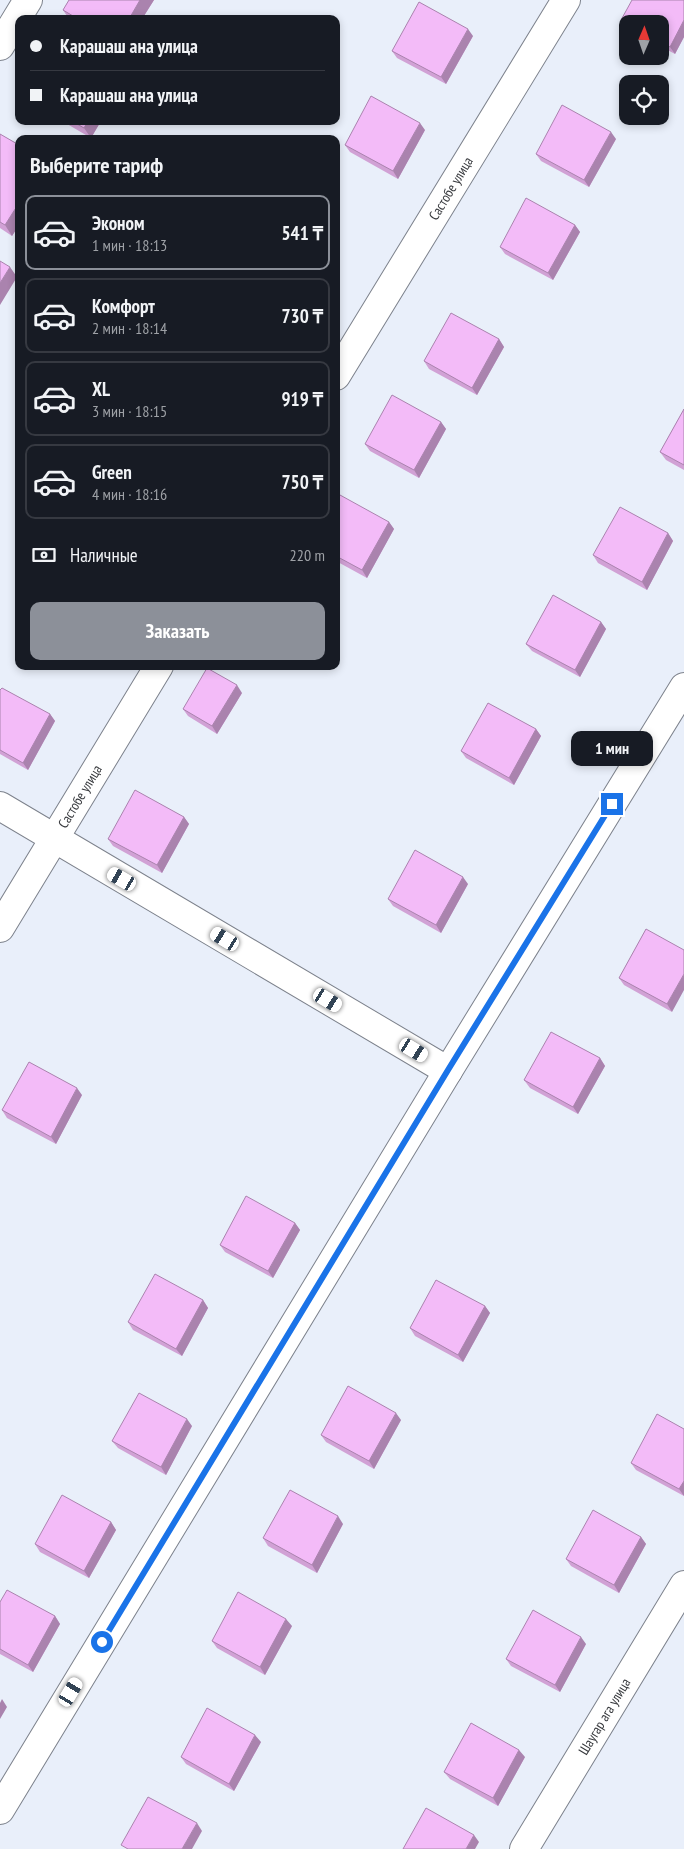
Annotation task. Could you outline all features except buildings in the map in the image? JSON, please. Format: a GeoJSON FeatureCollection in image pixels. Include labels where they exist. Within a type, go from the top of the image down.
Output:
{"type":"FeatureCollection","features":[{"type":"Feature","properties":{"kind":"street"},"geometry":{"type":"LineString","coordinates":[[19,15],[28,0]]}},
{"type":"Feature","properties":{"kind":"street","name":"Састобе улица"},"geometry":{"type":"LineString","coordinates":[[340,369],[566,0]]}},
{"type":"Feature","properties":{"kind":"street"},"geometry":{"type":"LineString","coordinates":[[0,46],[15,21]]}},
{"type":"Feature","properties":{"kind":"street","name":"Састобе улица"},"geometry":{"type":"LineString","coordinates":[[0,928],[157,670]]}},
{"type":"Feature","properties":{"kind":"street"},"geometry":{"type":"LineString","coordinates":[[0,1810],[448,1070],[684,687]]}},
{"type":"Feature","properties":{"kind":"street"},"geometry":{"type":"LineString","coordinates":[[0,806],[448,1070]]}},
{"type":"Feature","properties":{"kind":"street","name":"Шаугар ага улица"},"geometry":{"type":"LineString","coordinates":[[524,1849],[684,1585]]}},
{"type":"Feature","properties":{"kind":"route"},"geometry":{"type":"LineString","coordinates":[[102,1642],[448,1070],[612,804]]}}]}
